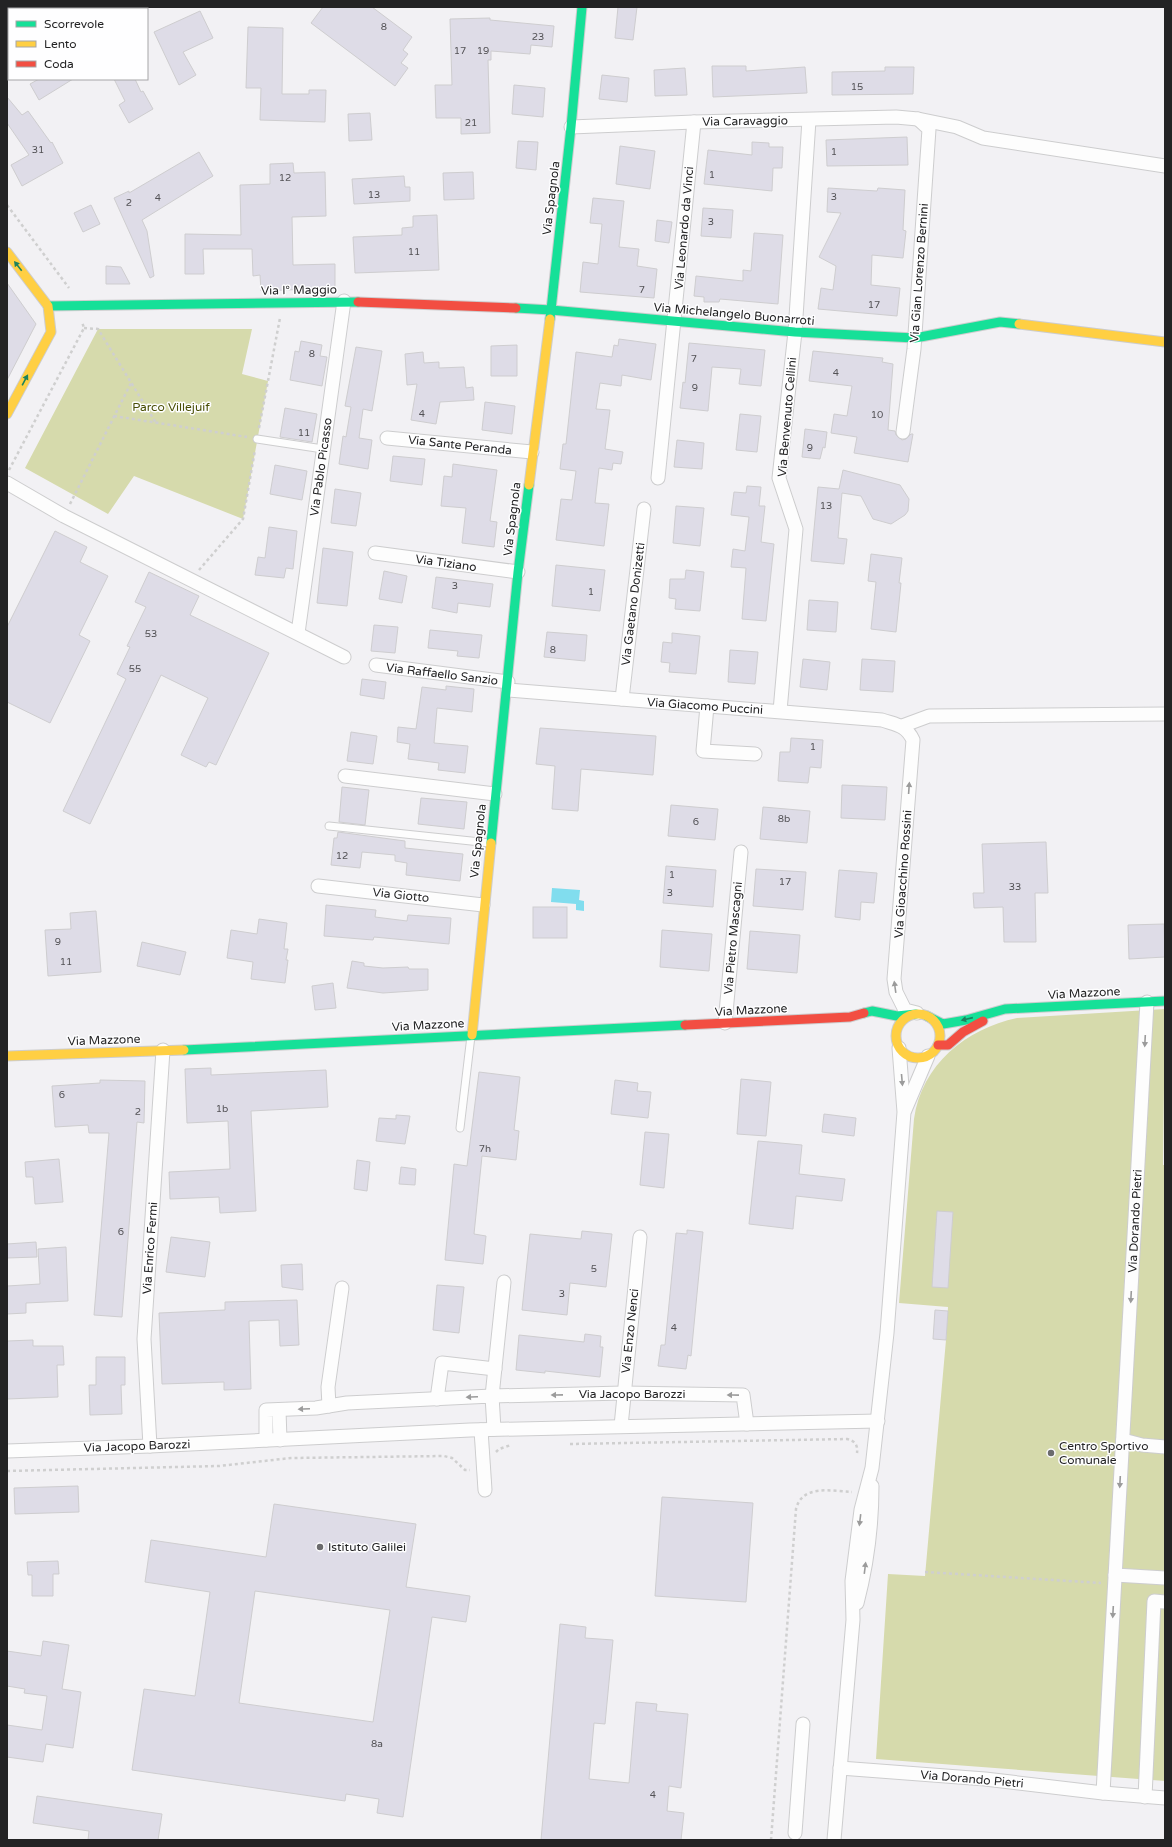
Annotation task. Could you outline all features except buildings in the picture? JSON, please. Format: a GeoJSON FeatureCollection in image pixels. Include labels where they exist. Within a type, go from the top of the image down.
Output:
{"type":"FeatureCollection","features":[{"type":"Feature","properties":{"kind":"street","name":"Via Spagnola"},"geometry":{"type":"LineString","coordinates":[[472,1035],[490,843],[508,686],[518,572],[551,310],[571,127],[582,7]]}},
{"type":"Feature","properties":{"kind":"street","name":"Via Caravaggio"},"geometry":{"type":"LineString","coordinates":[[571,127],[694,122],[896,117],[918,119],[957,127],[983,138],[1165,166]]}},
{"type":"Feature","properties":{"kind":"street","name":"Via Gian Lorenzo Bernini"},"geometry":{"type":"LineString","coordinates":[[904,432],[915,338],[928,129],[918,119]]}},
{"type":"Feature","properties":{"kind":"street","name":"Via Benvenuto Cellini"},"geometry":{"type":"LineString","coordinates":[[780,711],[796,529],[780,478],[795,332],[809,120]]}},
{"type":"Feature","properties":{"kind":"street","name":"Via Leonardo da Vinci"},"geometry":{"type":"LineString","coordinates":[[658,478],[694,122]]}},
{"type":"Feature","properties":{"kind":"street"},"geometry":{"type":"LineString","coordinates":[[7,252],[48,306],[51,332],[7,414]]}},
{"type":"Feature","properties":{"kind":"street","name":"Via I° Maggio"},"geometry":{"type":"LineString","coordinates":[[48,306],[344,301],[551,310]]}},
{"type":"Feature","properties":{"kind":"street","name":"Via Pablo Picasso"},"geometry":{"type":"LineString","coordinates":[[298,633],[344,301]]}},
{"type":"Feature","properties":{"kind":"street","name":"Via Michelangelo Buonarroti"},"geometry":{"type":"LineString","coordinates":[[551,310],[795,332],[915,338],[1000,322],[1165,342]]}},
{"type":"Feature","properties":{"kind":"street","name":"Via Sante Peranda"},"geometry":{"type":"LineString","coordinates":[[387,438],[532,452]]}},
{"type":"Feature","properties":{"kind":"street"},"geometry":{"type":"LineString","coordinates":[[7,483],[64,516],[344,657]]}},
{"type":"Feature","properties":{"kind":"street","name":"Via Gaetano Donizetti"},"geometry":{"type":"LineString","coordinates":[[622,699],[644,509]]}},
{"type":"Feature","properties":{"kind":"street","name":"Via Tiziano"},"geometry":{"type":"LineString","coordinates":[[374,554],[518,572]]}},
{"type":"Feature","properties":{"kind":"street","name":"Via Raffaello Sanzio"},"geometry":{"type":"LineString","coordinates":[[376,665],[508,686]]}},
{"type":"Feature","properties":{"kind":"street","name":"Via Giacomo Puccini"},"geometry":{"type":"LineString","coordinates":[[508,686],[622,699],[882,720],[902,726]]}},
{"type":"Feature","properties":{"kind":"street"},"geometry":{"type":"LineString","coordinates":[[707,706],[703,751],[755,754]]}},
{"type":"Feature","properties":{"kind":"street"},"geometry":{"type":"LineString","coordinates":[[902,726],[929,716],[1165,714]]}},
{"type":"Feature","properties":{"kind":"street","name":"Via Gioacchino Rossini"},"geometry":{"type":"LineString","coordinates":[[902,726],[908,730],[913,740],[894,979],[896,992],[905,1010],[921,1015]]}},
{"type":"Feature","properties":{"kind":"street"},"geometry":{"type":"LineString","coordinates":[[345,776],[496,794]]}},
{"type":"Feature","properties":{"kind":"street","name":"Via Pietro Mascagni"},"geometry":{"type":"LineString","coordinates":[[725,1023],[741,852]]}},
{"type":"Feature","properties":{"kind":"street","name":"Via Giotto"},"geometry":{"type":"LineString","coordinates":[[318,886],[484,905]]}},
{"type":"Feature","properties":{"kind":"street","name":"Via Mazzone"},"geometry":{"type":"LineString","coordinates":[[7,1056],[239,1048],[850,1017],[872,1012],[897,1016],[921,1015],[943,1024],[1005,1009],[1165,1001]]}},
{"type":"Feature","properties":{"kind":"street","name":"Via Dorando Pietri"},"geometry":{"type":"LineString","coordinates":[[1103,1793],[1111,1579],[1123,1440],[1147,1002]]}},
{"type":"Feature","properties":{"kind":"street","name":"Via Mazzone"},"geometry":{"type":"LineString","coordinates":[[928,1056],[938,1045],[948,1045],[963,1032],[1005,1009]]}},
{"type":"Feature","properties":{"kind":"street"},"geometry":{"type":"LineString","coordinates":[[834,1840],[853,1620],[863,1581],[870,1525],[872,1468],[887,1333],[904,1112],[896,1032],[903,1020],[921,1015],[937,1025],[939,1031],[938,1045]]}},
{"type":"Feature","properties":{"kind":"street","name":"Via Mazzone"},"geometry":{"type":"LineString","coordinates":[[850,1017],[869,1021]]}},
{"type":"Feature","properties":{"kind":"street"},"geometry":{"type":"LineString","coordinates":[[888,1032],[909,1056],[915,1058],[928,1056]]}},
{"type":"Feature","properties":{"kind":"street","name":"Via Enrico Fermi"},"geometry":{"type":"LineString","coordinates":[[150,1446],[144,1339],[163,1050]]}},
{"type":"Feature","properties":{"kind":"street"},"geometry":{"type":"LineString","coordinates":[[904,1112],[928,1056]]}},
{"type":"Feature","properties":{"kind":"street","name":"Via Enzo Nenci"},"geometry":{"type":"LineString","coordinates":[[621,1426],[640,1237]]}},
{"type":"Feature","properties":{"kind":"street"},"geometry":{"type":"LineString","coordinates":[[485,1490],[484,1469],[487,1429],[504,1282]]}},
{"type":"Feature","properties":{"kind":"street"},"geometry":{"type":"LineString","coordinates":[[329,1406],[328,1387],[342,1288]]}},
{"type":"Feature","properties":{"kind":"street"},"geometry":{"type":"LineString","coordinates":[[437,1399],[442,1363],[495,1369]]}},
{"type":"Feature","properties":{"kind":"street","name":"Via Jacopo Barozzi"},"geometry":{"type":"LineString","coordinates":[[266,1440],[266,1410],[329,1406],[347,1402],[492,1396],[624,1393],[743,1395],[747,1424]]}},
{"type":"Feature","properties":{"kind":"street"},"geometry":{"type":"LineString","coordinates":[[279,1410],[280,1440]]}},
{"type":"Feature","properties":{"kind":"street","name":"Via Jacopo Barozzi"},"geometry":{"type":"LineString","coordinates":[[7,1451],[150,1446],[487,1429],[878,1422]]}},
{"type":"Feature","properties":{"kind":"street"},"geometry":{"type":"LineString","coordinates":[[1123,1440],[1142,1445],[1165,1446]]}},
{"type":"Feature","properties":{"kind":"street"},"geometry":{"type":"LineString","coordinates":[[1111,1579],[1165,1578]]}},
{"type":"Feature","properties":{"kind":"street"},"geometry":{"type":"LineString","coordinates":[[1144,1797],[1154,1601],[1165,1602]]}},
{"type":"Feature","properties":{"kind":"street"},"geometry":{"type":"LineString","coordinates":[[795,1833],[803,1724]]}},
{"type":"Feature","properties":{"kind":"street","name":"Via Dorando Pietri"},"geometry":{"type":"LineString","coordinates":[[840,1768],[985,1779],[1103,1793],[1165,1798]]}},
{"type":"Feature","properties":{"kind":"lane"},"geometry":{"type":"LineString","coordinates":[[257,439],[324,449]]}},
{"type":"Feature","properties":{"kind":"lane"},"geometry":{"type":"LineString","coordinates":[[329,826],[490,843]]}},
{"type":"Feature","properties":{"kind":"lane"},"geometry":{"type":"LineString","coordinates":[[460,1128],[472,1035]]}},
{"type":"Feature","properties":{"kind":"path"},"geometry":{"type":"LineString","coordinates":[[190,579],[243,519],[283,302]]}},
{"type":"Feature","properties":{"kind":"path"},"geometry":{"type":"LineString","coordinates":[[84,328],[98,329],[156,423]]}},
{"type":"Feature","properties":{"kind":"path"},"geometry":{"type":"LineString","coordinates":[[64,516],[131,383]]}},
{"type":"Feature","properties":{"kind":"path"},"geometry":{"type":"LineString","coordinates":[[114,416],[257,439]]}},
{"type":"Feature","properties":{"kind":"path"},"geometry":{"type":"LineString","coordinates":[[566,1444],[847,1439],[853,1441],[856,1445],[857,1458]]}},
{"type":"Feature","properties":{"kind":"path"},"geometry":{"type":"LineString","coordinates":[[495,1454],[499,1449],[506,1446],[519,1445]]}},
{"type":"Feature","properties":{"kind":"path"},"geometry":{"type":"LineString","coordinates":[[7,1471],[219,1466],[291,1458],[444,1456],[452,1458],[465,1470],[484,1469]]}},
{"type":"Feature","properties":{"kind":"path"},"geometry":{"type":"LineString","coordinates":[[854,1498],[855,1485]]}},
{"type":"Feature","properties":{"kind":"path"},"geometry":{"type":"LineString","coordinates":[[771,1840],[796,1509],[800,1497],[815,1491],[854,1492]]}},
{"type":"Feature","properties":{"kind":"path"},"geometry":{"type":"LineString","coordinates":[[925,1572],[1111,1579]]}},
{"type":"Feature","properties":{"kind":"green space","name":"Parco Villejuif"},"geometry":{"type":"Polygon","coordinates":[[[98,329],[252,329],[242,374],[268,381],[243,519],[134,476],[108,514],[25,468],[98,329]]]}},
{"type":"Feature","properties":{"kind":"green space","name":"Centro Sportivo Comunale"},"geometry":{"type":"Polygon","coordinates":[[[1165,1009],[1163,1165],[1165,1165],[1165,1781],[876,1759],[888,1574],[925,1576],[946,1340],[948,1307],[899,1303],[914,1119],[919,1099],[926,1082],[949,1052],[964,1040],[998,1023],[1017,1018],[1165,1009]]]}},
{"type":"Feature","properties":{"kind":"water"},"geometry":{"type":"Polygon","coordinates":[[[552,888],[580,890],[579,900],[584,901],[584,911],[576,910],[576,904],[551,902],[552,888]]]}},
{"type":"Feature","properties":{"kind":"traffic: fast"},"geometry":{"type":"LineString","coordinates":[[550,319],[571,127],[582,7]]}},
{"type":"Feature","properties":{"kind":"traffic: fast"},"geometry":{"type":"LineString","coordinates":[[48,306],[358,302]]}},
{"type":"Feature","properties":{"kind":"traffic: fast"},"geometry":{"type":"LineString","coordinates":[[516,308],[795,332],[915,338],[1000,322],[1019,324]]}},
{"type":"Feature","properties":{"kind":"traffic: fast"},"geometry":{"type":"LineString","coordinates":[[491,843],[518,572],[529,485]]}},
{"type":"Feature","properties":{"kind":"traffic: fast"},"geometry":{"type":"LineString","coordinates":[[927,1016],[943,1024],[966,1020],[1005,1009],[1165,1001]]}},
{"type":"Feature","properties":{"kind":"traffic: fast"},"geometry":{"type":"LineString","coordinates":[[864,1013],[872,1011],[897,1016],[916,1014]]}},
{"type":"Feature","properties":{"kind":"traffic: fast"},"geometry":{"type":"LineString","coordinates":[[184,1050],[685,1025]]}},
{"type":"Feature","properties":{"kind":"traffic: slow"},"geometry":{"type":"LineString","coordinates":[[7,252],[48,306],[51,332],[7,414]]}},
{"type":"Feature","properties":{"kind":"traffic: slow"},"geometry":{"type":"LineString","coordinates":[[529,485],[550,319]]}},
{"type":"Feature","properties":{"kind":"traffic: slow"},"geometry":{"type":"LineString","coordinates":[[1019,324],[1165,342]]}},
{"type":"Feature","properties":{"kind":"traffic: slow"},"geometry":{"type":"LineString","coordinates":[[472,1035],[491,843]]}},
{"type":"Feature","properties":{"kind":"traffic: slow"},"geometry":{"type":"LineString","coordinates":[[914,1014],[922,1014],[934,1020],[940,1032],[940,1036],[940,1040],[934,1052],[922,1058],[914,1058],[902,1052],[896,1040],[896,1032],[902,1020],[914,1014]]}},
{"type":"Feature","properties":{"kind":"traffic: slow"},"geometry":{"type":"LineString","coordinates":[[7,1056],[184,1050]]}},
{"type":"Feature","properties":{"kind":"traffic: jam"},"geometry":{"type":"LineString","coordinates":[[358,302],[516,308]]}},
{"type":"Feature","properties":{"kind":"traffic: jam"},"geometry":{"type":"LineString","coordinates":[[685,1025],[850,1017],[864,1013]]}},
{"type":"Feature","properties":{"kind":"traffic: jam"},"geometry":{"type":"LineString","coordinates":[[938,1045],[948,1045],[963,1032],[983,1021]]}},
{"type":"Feature","properties":{"kind":"place","name":"Centro Sportivo Comunale"},"geometry":{"type":"Point","coordinates":[1051,1453]}},
{"type":"Feature","properties":{"kind":"place","name":"Istituto Galilei"},"geometry":{"type":"Point","coordinates":[320,1547]}}]}
